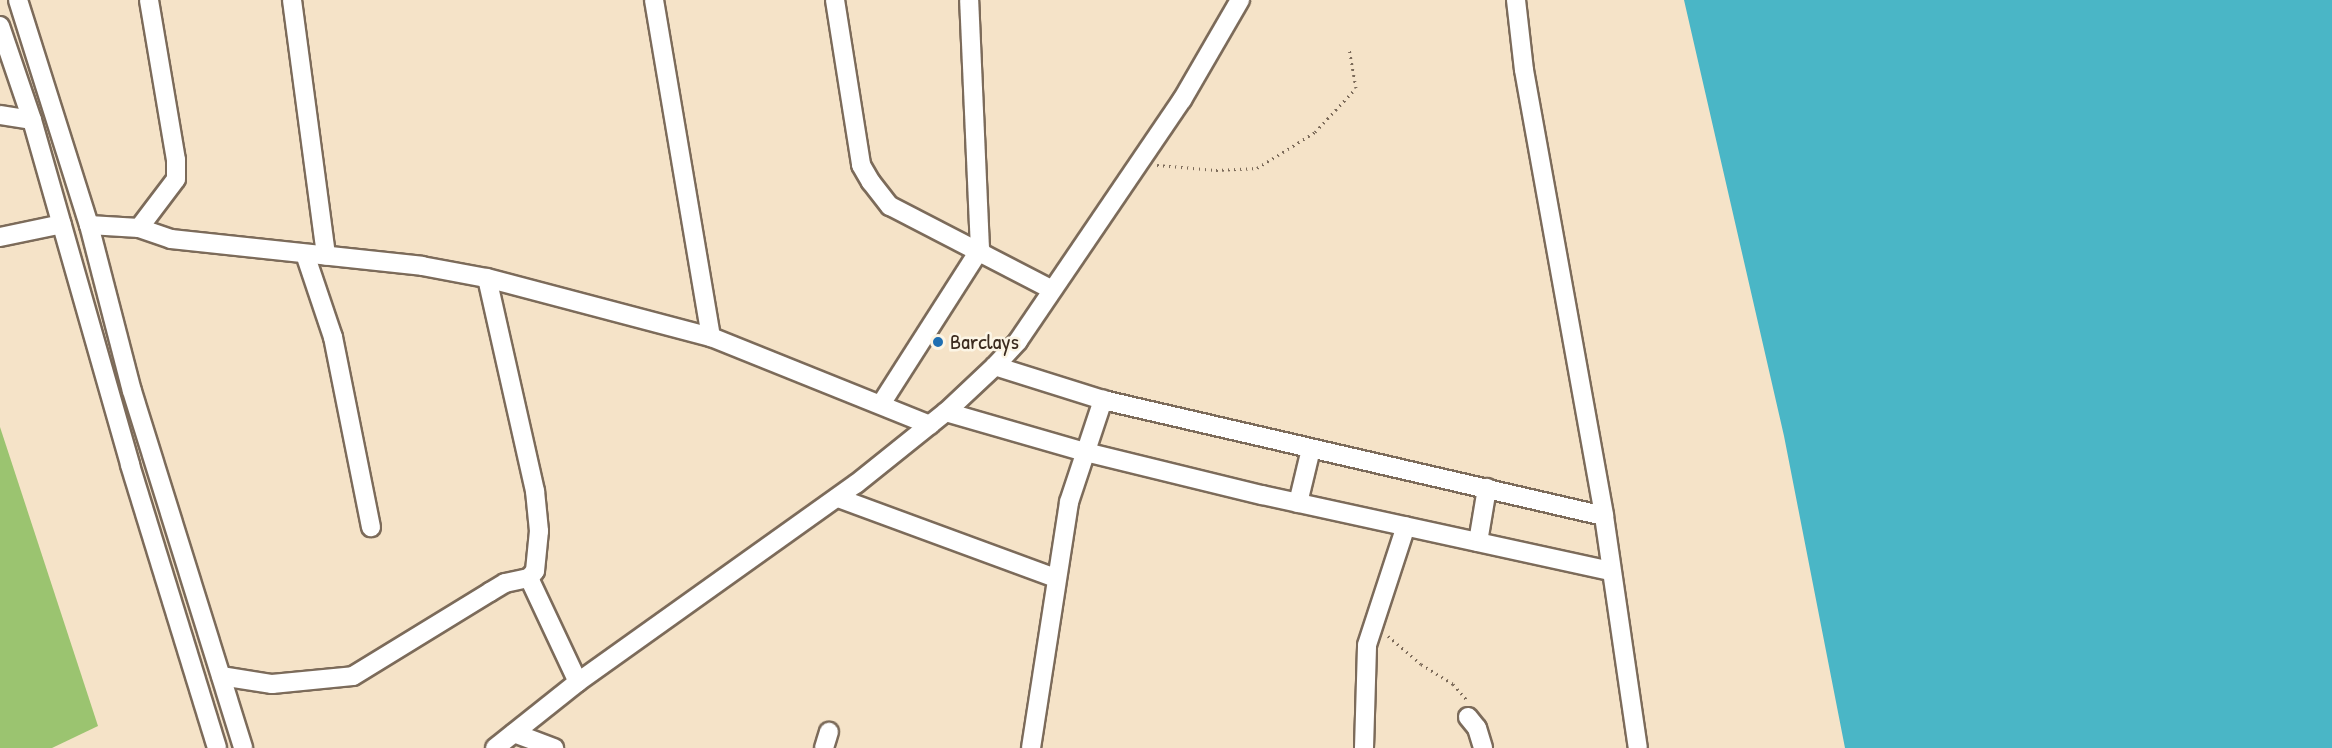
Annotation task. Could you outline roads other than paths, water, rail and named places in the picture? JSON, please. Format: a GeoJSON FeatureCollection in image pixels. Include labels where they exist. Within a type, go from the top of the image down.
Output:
{"type":"FeatureCollection","features":[{"type":"Feature","properties":{"kind":"street"},"geometry":{"type":"LineString","coordinates":[[18,0],[88,225],[132,392],[243,748]]}},
{"type":"Feature","properties":{"kind":"street"},"geometry":{"type":"LineString","coordinates":[[139,228],[176,179],[174,142],[149,0]]}},
{"type":"Feature","properties":{"kind":"street"},"geometry":{"type":"LineString","coordinates":[[292,0],[326,256]]}},
{"type":"Feature","properties":{"kind":"street"},"geometry":{"type":"LineString","coordinates":[[654,0],[711,337]]}},
{"type":"Feature","properties":{"kind":"street"},"geometry":{"type":"LineString","coordinates":[[836,0],[861,165],[871,182],[891,206],[981,249],[1051,289]]}},
{"type":"Feature","properties":{"kind":"street"},"geometry":{"type":"LineString","coordinates":[[880,404],[981,249],[969,0]]}},
{"type":"Feature","properties":{"kind":"street"},"geometry":{"type":"LineString","coordinates":[[495,748],[578,682],[838,498],[946,412],[995,366],[1018,341],[1051,289],[1182,100],[1240,0]]}},
{"type":"Feature","properties":{"kind":"street"},"geometry":{"type":"LineString","coordinates":[[1516,0],[1524,70],[1604,516],[1610,571],[1638,748]]}},
{"type":"Feature","properties":{"kind":"street"},"geometry":{"type":"LineString","coordinates":[[0,26],[32,120],[130,465],[217,748]]}},
{"type":"Feature","properties":{"kind":"street"},"geometry":{"type":"LineString","coordinates":[[2,111],[32,120]]}},
{"type":"Feature","properties":{"kind":"street"},"geometry":{"type":"LineString","coordinates":[[0,237],[62,224]]}},
{"type":"Feature","properties":{"kind":"street"},"geometry":{"type":"LineString","coordinates":[[88,225],[139,228],[171,239],[422,266],[487,278],[711,337],[930,425]]}},
{"type":"Feature","properties":{"kind":"street"},"geometry":{"type":"LineString","coordinates":[[305,254],[333,338],[371,527]]}},
{"type":"Feature","properties":{"kind":"street"},"geometry":{"type":"LineString","coordinates":[[221,676],[272,684],[353,676],[505,583],[529,578],[538,562],[535,491],[487,278]]}},
{"type":"Feature","properties":{"kind":"street"},"geometry":{"type":"LineString","coordinates":[[995,366],[1103,400],[1604,516]]}},
{"type":"Feature","properties":{"kind":"street"},"geometry":{"type":"LineString","coordinates":[[1031,748],[1055,578],[1069,502],[1103,400]]}},
{"type":"Feature","properties":{"kind":"street"},"geometry":{"type":"LineString","coordinates":[[946,412],[1085,452],[1610,571]]}},
{"type":"Feature","properties":{"kind":"street"},"geometry":{"type":"LineString","coordinates":[[1298,502],[1311,449]]}},
{"type":"Feature","properties":{"kind":"street"},"geometry":{"type":"LineString","coordinates":[[1478,542],[1487,488]]}},
{"type":"Feature","properties":{"kind":"street"},"geometry":{"type":"LineString","coordinates":[[838,498],[1055,578]]}},
{"type":"Feature","properties":{"kind":"street"},"geometry":{"type":"LineString","coordinates":[[1364,748],[1368,645],[1406,526]]}},
{"type":"Feature","properties":{"kind":"street"},"geometry":{"type":"LineString","coordinates":[[529,578],[578,682]]}},
{"type":"Feature","properties":{"kind":"street"},"geometry":{"type":"LineString","coordinates":[[204,706],[228,698]]}},
{"type":"Feature","properties":{"kind":"street"},"geometry":{"type":"LineString","coordinates":[[1468,717],[1477,728],[1484,748]]}},
{"type":"Feature","properties":{"kind":"street"},"geometry":{"type":"LineString","coordinates":[[514,733],[554,748]]}},
{"type":"Feature","properties":{"kind":"water"},"geometry":{"type":"Polygon","coordinates":[[[1684,0],[2332,0],[2332,748],[1845,748],[1784,436],[1684,0]]]}},
{"type":"Feature","properties":{"kind":"place","name":"Barclays"},"geometry":{"type":"Point","coordinates":[938,342]}}]}
